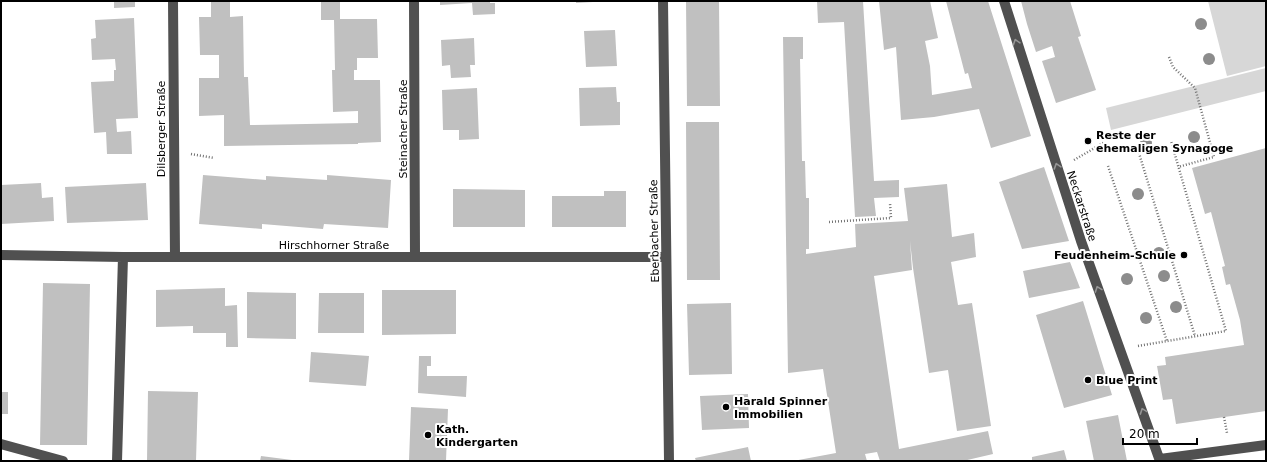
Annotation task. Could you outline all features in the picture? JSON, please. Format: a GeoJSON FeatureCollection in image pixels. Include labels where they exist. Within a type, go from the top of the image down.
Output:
{"type":"FeatureCollection","features":[{"type":"Feature","properties":{"kind":"street","name":"Dilsberger Straße"},"geometry":{"type":"LineString","coordinates":[[173,1],[175,256]]}},
{"type":"Feature","properties":{"kind":"street","name":"Steinacher Straße"},"geometry":{"type":"LineString","coordinates":[[414,1],[416,257]]}},
{"type":"Feature","properties":{"kind":"street","name":"Eberbacher Straße"},"geometry":{"type":"LineString","coordinates":[[663,1],[669,461]]}},
{"type":"Feature","properties":{"kind":"street","name":"Neckarstraße"},"geometry":{"type":"LineString","coordinates":[[1004,1],[1081,241],[1160,460]]}},
{"type":"Feature","properties":{"kind":"street","name":"Hirschhorner Straße"},"geometry":{"type":"LineString","coordinates":[[1,255],[122,257],[666,256]]}},
{"type":"Feature","properties":{"kind":"street"},"geometry":{"type":"LineString","coordinates":[[117,461],[122,257]]}},
{"type":"Feature","properties":{"kind":"street"},"geometry":{"type":"LineString","coordinates":[[1,444],[63,461]]}},
{"type":"Feature","properties":{"kind":"street"},"geometry":{"type":"LineString","coordinates":[[1160,460],[1266,445]]}},
{"type":"Feature","properties":{"kind":"path"},"geometry":{"type":"LineString","coordinates":[[1169,57],[1173,67],[1195,88],[1214,157],[1178,167]]}},
{"type":"Feature","properties":{"kind":"path"},"geometry":{"type":"LineString","coordinates":[[1151,344],[1226,331],[1171,141]]}},
{"type":"Feature","properties":{"kind":"path"},"geometry":{"type":"LineString","coordinates":[[1058,170],[1105,142]]}},
{"type":"Feature","properties":{"kind":"path"},"geometry":{"type":"LineString","coordinates":[[1138,150],[1195,336]]}},
{"type":"Feature","properties":{"kind":"path"},"geometry":{"type":"LineString","coordinates":[[1108,166],[1167,341]]}},
{"type":"Feature","properties":{"kind":"path"},"geometry":{"type":"LineString","coordinates":[[829,222],[891,218],[890,202]]}},
{"type":"Feature","properties":{"kind":"shaded area"},"geometry":{"type":"Polygon","coordinates":[[[1208,1],[1266,1],[1266,66],[1227,76],[1208,1]]]}},
{"type":"Feature","properties":{"kind":"shaded area"},"geometry":{"type":"Polygon","coordinates":[[[1266,68],[1266,91],[1111,130],[1106,108],[1266,68]]]}},
{"type":"Feature","properties":{"kind":"building"},"geometry":{"type":"Polygon","coordinates":[[[114,1],[135,1],[135,7],[114,8],[114,1]]]}},
{"type":"Feature","properties":{"kind":"building"},"geometry":{"type":"Polygon","coordinates":[[[211,1],[230,1],[230,17],[243,16],[244,77],[248,77],[250,125],[358,123],[358,111],[333,112],[332,70],[335,70],[334,20],[321,20],[321,1],[340,1],[340,19],[377,19],[378,58],[357,58],[357,70],[354,70],[354,80],[380,80],[381,142],[358,144],[224,146],[224,115],[199,116],[199,78],[219,78],[219,55],[200,55],[199,17],[211,17],[211,1]]]}},
{"type":"Feature","properties":{"kind":"building"},"geometry":{"type":"Polygon","coordinates":[[[440,1],[490,1],[490,3],[495,3],[495,14],[473,15],[472,3],[440,5],[440,1]]]}},
{"type":"Feature","properties":{"kind":"building"},"geometry":{"type":"Polygon","coordinates":[[[576,1],[593,1],[593,2],[576,3],[576,1]]]}},
{"type":"Feature","properties":{"kind":"building"},"geometry":{"type":"Polygon","coordinates":[[[686,1],[719,1],[720,106],[687,106],[686,1]]]}},
{"type":"Feature","properties":{"kind":"building"},"geometry":{"type":"Polygon","coordinates":[[[817,1],[863,1],[874,181],[899,180],[899,197],[874,198],[876,216],[855,217],[844,22],[818,23],[817,1]]]}},
{"type":"Feature","properties":{"kind":"building"},"geometry":{"type":"Polygon","coordinates":[[[879,1],[930,1],[938,38],[925,41],[930,66],[932,95],[972,88],[968,73],[965,74],[946,1],[988,1],[1031,136],[991,148],[979,109],[934,117],[901,120],[896,47],[884,50],[879,1]]]}},
{"type":"Feature","properties":{"kind":"building"},"geometry":{"type":"Polygon","coordinates":[[[1021,1],[1070,1],[1081,36],[1078,37],[1096,90],[1056,103],[1042,61],[1055,57],[1052,46],[1036,52],[1021,1]]]}},
{"type":"Feature","properties":{"kind":"building"},"geometry":{"type":"Polygon","coordinates":[[[134,18],[138,118],[116,119],[117,132],[131,131],[132,154],[107,154],[106,132],[94,133],[91,82],[114,81],[114,70],[116,70],[115,59],[92,60],[91,39],[96,38],[95,20],[134,18]]]}},
{"type":"Feature","properties":{"kind":"building"},"geometry":{"type":"Polygon","coordinates":[[[615,30],[617,66],[586,67],[584,31],[615,30]]]}},
{"type":"Feature","properties":{"kind":"building"},"geometry":{"type":"Polygon","coordinates":[[[783,37],[803,37],[803,59],[800,59],[802,161],[805,161],[806,198],[809,198],[809,249],[806,249],[806,254],[856,247],[855,224],[908,221],[904,188],[947,184],[952,237],[974,233],[976,257],[951,262],[958,305],[972,303],[991,426],[957,431],[948,370],[929,373],[910,241],[912,270],[874,276],[899,449],[988,431],[993,454],[963,461],[880,461],[877,452],[865,454],[867,461],[793,461],[836,453],[823,369],[788,373],[783,37]]]}},
{"type":"Feature","properties":{"kind":"building"},"geometry":{"type":"Polygon","coordinates":[[[474,38],[475,65],[470,65],[471,77],[451,78],[450,65],[442,66],[441,40],[474,38]]]}},
{"type":"Feature","properties":{"kind":"building"},"geometry":{"type":"Polygon","coordinates":[[[616,87],[617,102],[620,102],[620,125],[580,126],[579,88],[616,87]]]}},
{"type":"Feature","properties":{"kind":"building"},"geometry":{"type":"Polygon","coordinates":[[[477,88],[479,139],[459,140],[459,130],[443,130],[442,90],[477,88]]]}},
{"type":"Feature","properties":{"kind":"building"},"geometry":{"type":"Polygon","coordinates":[[[686,122],[719,122],[720,280],[687,280],[686,122]]]}},
{"type":"Feature","properties":{"kind":"building"},"geometry":{"type":"Polygon","coordinates":[[[1266,148],[1266,411],[1176,424],[1172,399],[1163,400],[1157,366],[1166,365],[1165,357],[1244,345],[1240,320],[1230,284],[1226,285],[1222,267],[1225,266],[1211,212],[1205,214],[1192,168],[1266,148]]]}},
{"type":"Feature","properties":{"kind":"building"},"geometry":{"type":"Polygon","coordinates":[[[1044,167],[1069,241],[1022,249],[999,182],[1044,167]]]}},
{"type":"Feature","properties":{"kind":"building"},"geometry":{"type":"Polygon","coordinates":[[[203,175],[266,180],[266,176],[327,180],[327,175],[391,180],[388,228],[324,224],[323,229],[262,224],[262,229],[199,224],[203,175]]]}},
{"type":"Feature","properties":{"kind":"building"},"geometry":{"type":"Polygon","coordinates":[[[41,183],[42,198],[53,197],[54,221],[1,224],[1,185],[41,183]]]}},
{"type":"Feature","properties":{"kind":"building"},"geometry":{"type":"Polygon","coordinates":[[[146,183],[148,220],[67,223],[65,187],[146,183]]]}},
{"type":"Feature","properties":{"kind":"building"},"geometry":{"type":"Polygon","coordinates":[[[453,189],[525,190],[525,227],[453,227],[453,189]]]}},
{"type":"Feature","properties":{"kind":"building"},"geometry":{"type":"Polygon","coordinates":[[[604,191],[626,191],[626,227],[552,227],[552,196],[604,196],[604,191]]]}},
{"type":"Feature","properties":{"kind":"building"},"geometry":{"type":"Polygon","coordinates":[[[1070,262],[1080,288],[1029,298],[1023,271],[1070,262]]]}},
{"type":"Feature","properties":{"kind":"building"},"geometry":{"type":"Polygon","coordinates":[[[43,283],[90,284],[87,445],[40,445],[43,283]]]}},
{"type":"Feature","properties":{"kind":"building"},"geometry":{"type":"Polygon","coordinates":[[[225,288],[225,306],[237,305],[238,347],[226,347],[226,333],[193,333],[193,326],[156,327],[156,290],[225,288]]]}},
{"type":"Feature","properties":{"kind":"building"},"geometry":{"type":"Polygon","coordinates":[[[382,290],[456,290],[456,334],[382,335],[382,290]]]}},
{"type":"Feature","properties":{"kind":"building"},"geometry":{"type":"Polygon","coordinates":[[[247,292],[296,293],[296,339],[247,338],[247,292]]]}},
{"type":"Feature","properties":{"kind":"building"},"geometry":{"type":"Polygon","coordinates":[[[319,293],[364,293],[364,333],[318,333],[319,293]]]}},
{"type":"Feature","properties":{"kind":"building"},"geometry":{"type":"Polygon","coordinates":[[[1083,301],[1112,395],[1064,408],[1036,315],[1083,301]]]}},
{"type":"Feature","properties":{"kind":"building"},"geometry":{"type":"Polygon","coordinates":[[[731,303],[732,374],[689,375],[687,304],[731,303]]]}},
{"type":"Feature","properties":{"kind":"building"},"geometry":{"type":"Polygon","coordinates":[[[311,352],[369,356],[366,386],[309,382],[311,352]]]}},
{"type":"Feature","properties":{"kind":"building"},"geometry":{"type":"Polygon","coordinates":[[[419,356],[431,356],[431,366],[427,366],[427,376],[467,376],[466,397],[418,393],[419,356]]]}},
{"type":"Feature","properties":{"kind":"building"},"geometry":{"type":"Polygon","coordinates":[[[148,391],[198,392],[196,461],[147,461],[148,391]]]}},
{"type":"Feature","properties":{"kind":"building"},"geometry":{"type":"Polygon","coordinates":[[[1,392],[8,392],[8,414],[1,414],[1,392]]]}},
{"type":"Feature","properties":{"kind":"building"},"geometry":{"type":"Polygon","coordinates":[[[748,394],[749,428],[702,430],[700,396],[748,394]]]}},
{"type":"Feature","properties":{"kind":"building","name":"Kath. Kindergarten"},"geometry":{"type":"Polygon","coordinates":[[[411,407],[448,409],[446,461],[409,461],[411,407]]]}},
{"type":"Feature","properties":{"kind":"building"},"geometry":{"type":"Polygon","coordinates":[[[1118,415],[1127,461],[1094,461],[1086,421],[1118,415]]]}},
{"type":"Feature","properties":{"kind":"building"},"geometry":{"type":"Polygon","coordinates":[[[748,447],[751,461],[696,461],[695,458],[748,447]]]}},
{"type":"Feature","properties":{"kind":"building"},"geometry":{"type":"Polygon","coordinates":[[[1064,450],[1067,461],[1032,461],[1032,457],[1064,450]]]}},
{"type":"Feature","properties":{"kind":"building"},"geometry":{"type":"Polygon","coordinates":[[[261,456],[292,460],[292,461],[260,461],[261,456]]]}},
{"type":"Feature","properties":{"kind":"place","name":"Reste der ehemaligen Synagoge"},"geometry":{"type":"Point","coordinates":[1088,141]}},
{"type":"Feature","properties":{"kind":"place","name":"Feudenheim-Schule"},"geometry":{"type":"Point","coordinates":[1184,255]}},
{"type":"Feature","properties":{"kind":"place","name":"Blue Print"},"geometry":{"type":"Point","coordinates":[1088,380]}},
{"type":"Feature","properties":{"kind":"place","name":"Harald Spinner Immobilien"},"geometry":{"type":"Point","coordinates":[726,407]}},
{"type":"Feature","properties":{"kind":"place","name":"Kath. Kindergarten"},"geometry":{"type":"Point","coordinates":[428,435]}}]}
